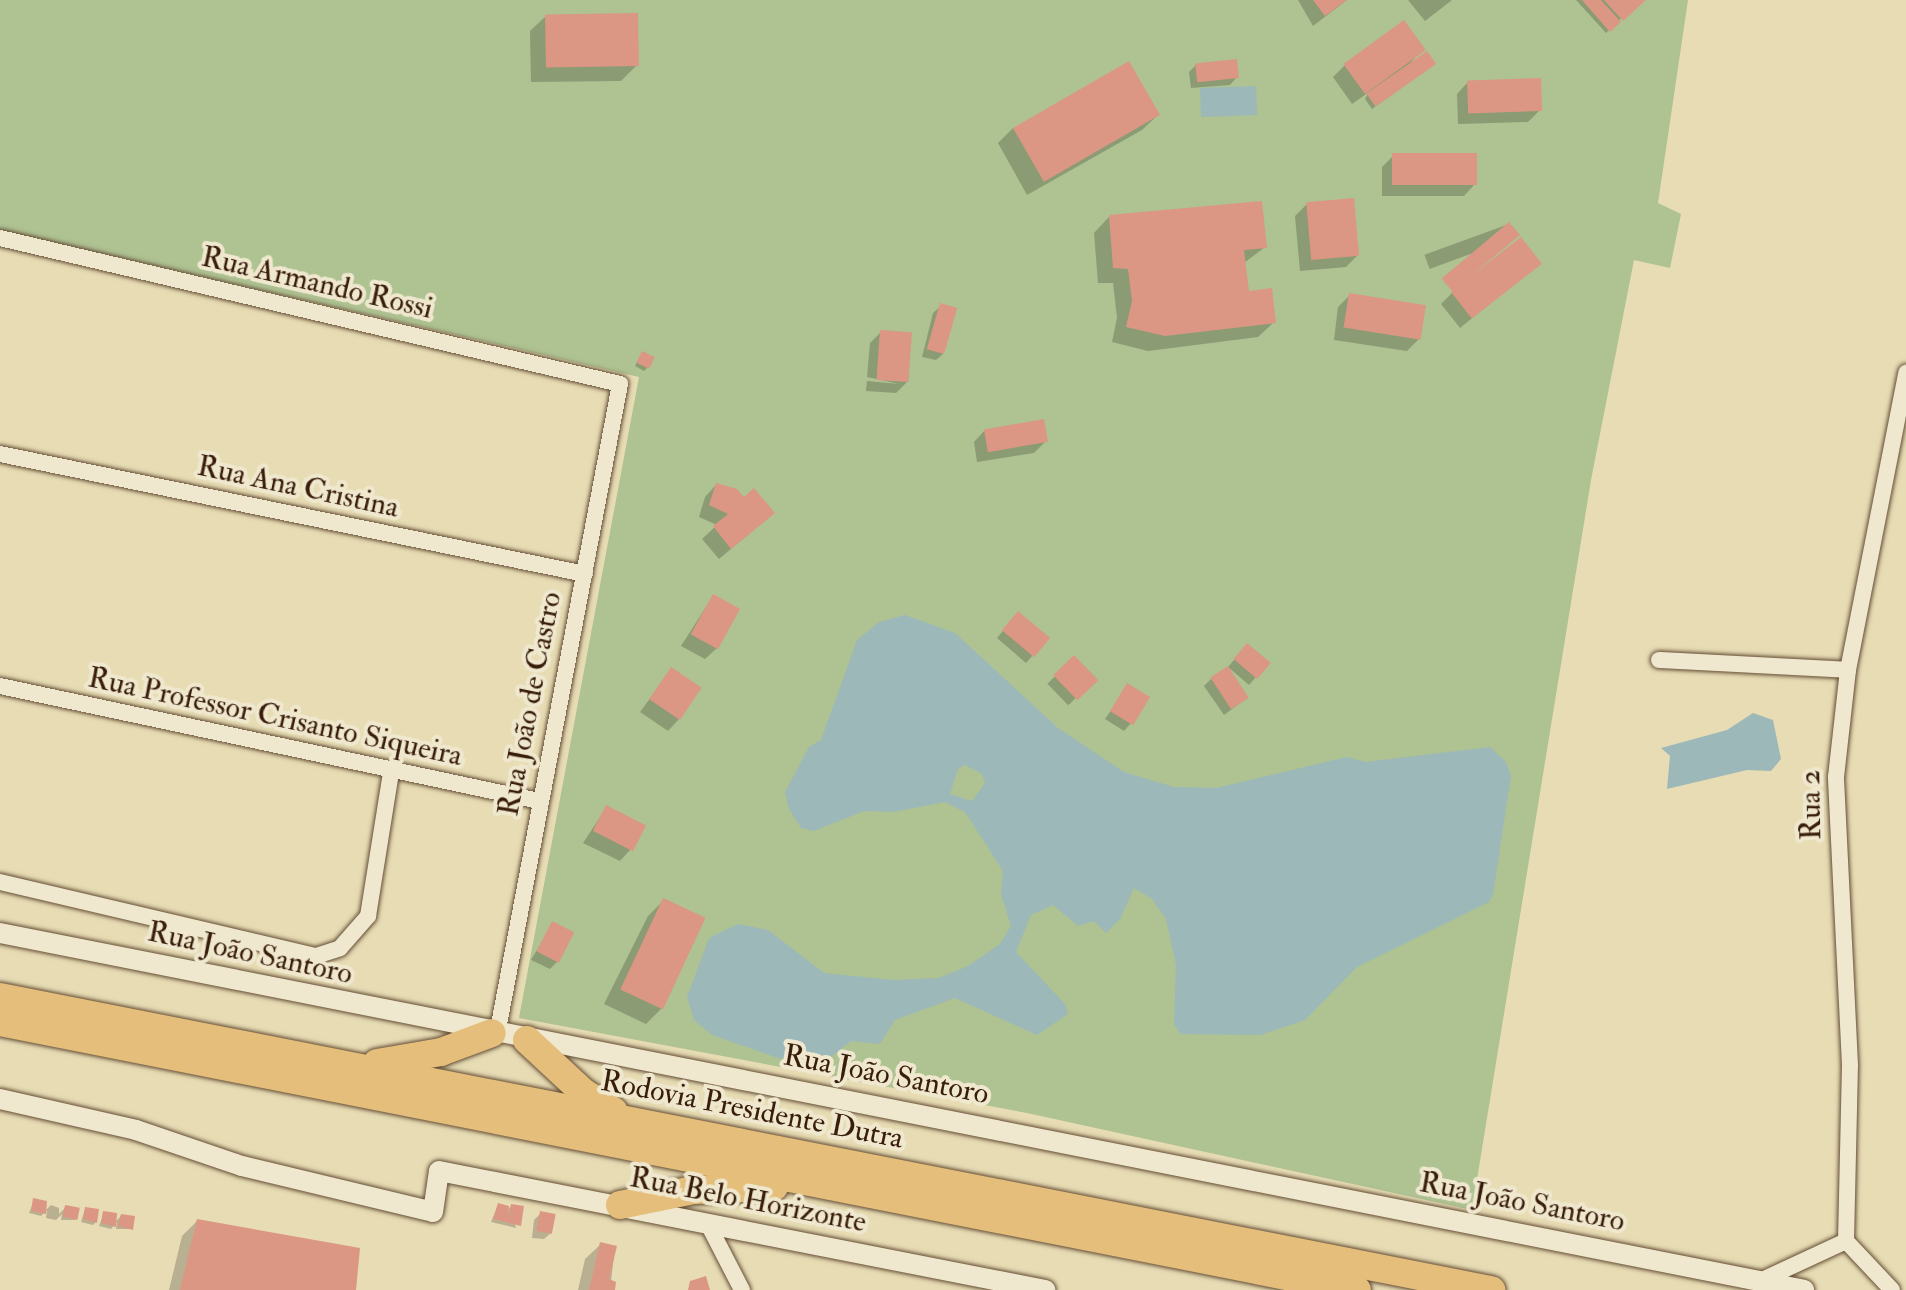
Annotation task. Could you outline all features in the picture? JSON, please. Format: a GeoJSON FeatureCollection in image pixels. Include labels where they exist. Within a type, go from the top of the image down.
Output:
{"type":"FeatureCollection","features":[{"type":"Feature","properties":{"kind":"highway","name":"Rodovia Presidente Dutra"},"geometry":{"type":"LineString","coordinates":[[0,997],[1491,1290]]}},
{"type":"Feature","properties":{"kind":"highway","name":"Rodovia Presidente Dutra"},"geometry":{"type":"LineString","coordinates":[[0,1022],[1357,1290]]}},
{"type":"Feature","properties":{"kind":"highway"},"geometry":{"type":"LineString","coordinates":[[346,1065],[441,1052],[495,1034]]}},
{"type":"Feature","properties":{"kind":"highway"},"geometry":{"type":"LineString","coordinates":[[527,1040],[583,1092],[632,1122]]}},
{"type":"Feature","properties":{"kind":"highway"},"geometry":{"type":"LineString","coordinates":[[620,1205],[693,1190],[813,1185]]}},
{"type":"Feature","properties":{"kind":"street","name":"Rua Armando Rossi"},"geometry":{"type":"LineString","coordinates":[[0,238],[620,384]]}},
{"type":"Feature","properties":{"kind":"street","name":"Rua 2"},"geometry":{"type":"LineString","coordinates":[[1846,1241],[1850,1065],[1836,777],[1848,670],[1906,373]]}},
{"type":"Feature","properties":{"kind":"street","name":"Rua João de Castro"},"geometry":{"type":"LineString","coordinates":[[495,1034],[620,384]]}},
{"type":"Feature","properties":{"kind":"street","name":"Rua Ana Cristina"},"geometry":{"type":"LineString","coordinates":[[0,454],[585,574]]}},
{"type":"Feature","properties":{"kind":"street"},"geometry":{"type":"LineString","coordinates":[[1659,660],[1848,670]]}},
{"type":"Feature","properties":{"kind":"street","name":"Rua Professor Crisanto Siqueira"},"geometry":{"type":"LineString","coordinates":[[0,686],[391,772],[539,801]]}},
{"type":"Feature","properties":{"kind":"street"},"geometry":{"type":"LineString","coordinates":[[0,882],[316,956],[340,948],[368,916],[391,772]]}},
{"type":"Feature","properties":{"kind":"street","name":"Rua João Santoro"},"geometry":{"type":"LineString","coordinates":[[0,933],[495,1034],[755,1079],[1804,1290]]}},
{"type":"Feature","properties":{"kind":"street","name":"Rua Belo Horizonte"},"geometry":{"type":"LineString","coordinates":[[0,1099],[433,1212],[439,1171],[1045,1290]]}},
{"type":"Feature","properties":{"kind":"street"},"geometry":{"type":"LineString","coordinates":[[709,1226],[742,1290]]}},
{"type":"Feature","properties":{"kind":"street"},"geometry":{"type":"LineString","coordinates":[[1760,1281],[1846,1241],[1892,1290]]}},
{"type":"Feature","properties":{"kind":"green space"},"geometry":{"type":"Polygon","coordinates":[[[0,0],[1688,0],[1658,203],[1681,214],[1670,268],[1634,260],[1591,480],[1472,1210],[1027,1113],[519,1018],[639,377],[0,230],[0,0]]]}},
{"type":"Feature","properties":{"kind":"water"},"geometry":{"type":"Polygon","coordinates":[[[1256,86],[1257,115],[1201,117],[1200,88],[1256,86]]]}},
{"type":"Feature","properties":{"kind":"water"},"geometry":{"type":"Polygon","coordinates":[[[905,615],[955,633],[1058,728],[1124,772],[1174,787],[1216,788],[1347,757],[1365,762],[1490,747],[1506,762],[1511,776],[1493,894],[1489,902],[1357,967],[1305,1020],[1260,1035],[1181,1034],[1174,1024],[1176,965],[1166,919],[1152,899],[1134,888],[1120,919],[1106,933],[1094,921],[1078,926],[1053,905],[1031,915],[1016,952],[1065,1004],[1068,1014],[1037,1035],[955,998],[895,1020],[880,1044],[851,1041],[822,1064],[778,1058],[712,1035],[694,1020],[687,997],[709,938],[738,924],[768,930],[824,973],[893,980],[939,978],[968,966],[1000,944],[1011,926],[1001,894],[1003,871],[965,812],[945,802],[893,812],[864,811],[814,831],[801,828],[789,809],[785,792],[809,747],[821,740],[857,640],[879,622],[905,615]],[[965,765],[958,769],[950,794],[972,801],[985,783],[982,774],[965,765]]]}},
{"type":"Feature","properties":{"kind":"water"},"geometry":{"type":"Polygon","coordinates":[[[1753,713],[1773,720],[1781,759],[1771,771],[1747,770],[1667,789],[1670,756],[1661,748],[1727,730],[1753,713]]]}},
{"type":"Feature","properties":{"kind":"building"},"geometry":{"type":"Polygon","coordinates":[[[1313,0],[1347,0],[1325,16],[1313,0]]]}},
{"type":"Feature","properties":{"kind":"building"},"geometry":{"type":"Polygon","coordinates":[[[1582,0],[1601,0],[1621,22],[1610,32],[1582,0]]]}},
{"type":"Feature","properties":{"kind":"building"},"geometry":{"type":"Polygon","coordinates":[[[1604,0],[1646,0],[1623,21],[1604,0]]]}},
{"type":"Feature","properties":{"kind":"building"},"geometry":{"type":"Polygon","coordinates":[[[638,13],[639,66],[546,68],[545,15],[638,13]]]}},
{"type":"Feature","properties":{"kind":"building"},"geometry":{"type":"Polygon","coordinates":[[[1404,20],[1426,50],[1365,94],[1343,64],[1404,20]]]}},
{"type":"Feature","properties":{"kind":"building"},"geometry":{"type":"Polygon","coordinates":[[[1427,51],[1436,64],[1376,107],[1366,93],[1427,51]]]}},
{"type":"Feature","properties":{"kind":"building"},"geometry":{"type":"Polygon","coordinates":[[[1237,59],[1239,78],[1197,82],[1195,63],[1237,59]]]}},
{"type":"Feature","properties":{"kind":"building"},"geometry":{"type":"Polygon","coordinates":[[[1129,61],[1160,115],[1044,182],[1013,128],[1129,61]]]}},
{"type":"Feature","properties":{"kind":"building"},"geometry":{"type":"Polygon","coordinates":[[[1541,78],[1542,111],[1468,114],[1467,81],[1541,78]]]}},
{"type":"Feature","properties":{"kind":"building"},"geometry":{"type":"Polygon","coordinates":[[[1392,153],[1477,153],[1477,185],[1392,185],[1392,153]]]}},
{"type":"Feature","properties":{"kind":"building"},"geometry":{"type":"Polygon","coordinates":[[[1354,198],[1359,256],[1311,260],[1306,202],[1354,198]]]}},
{"type":"Feature","properties":{"kind":"building"},"geometry":{"type":"Polygon","coordinates":[[[1262,201],[1267,248],[1244,250],[1249,291],[1272,288],[1276,323],[1165,336],[1126,327],[1132,301],[1128,269],[1113,268],[1109,215],[1262,201]]]}},
{"type":"Feature","properties":{"kind":"building"},"geometry":{"type":"Polygon","coordinates":[[[1509,222],[1520,235],[1453,292],[1442,279],[1509,222]]]}},
{"type":"Feature","properties":{"kind":"building"},"geometry":{"type":"Polygon","coordinates":[[[1521,237],[1542,264],[1472,319],[1451,292],[1521,237]]]}},
{"type":"Feature","properties":{"kind":"building"},"geometry":{"type":"Polygon","coordinates":[[[1349,293],[1426,305],[1421,340],[1344,328],[1349,293]]]}},
{"type":"Feature","properties":{"kind":"building"},"geometry":{"type":"Polygon","coordinates":[[[940,303],[957,308],[944,354],[927,349],[940,303]]]}},
{"type":"Feature","properties":{"kind":"building"},"geometry":{"type":"Polygon","coordinates":[[[880,330],[912,332],[908,382],[877,380],[880,330]]]}},
{"type":"Feature","properties":{"kind":"building"},"geometry":{"type":"Polygon","coordinates":[[[642,351],[655,357],[649,369],[637,363],[642,351]]]}},
{"type":"Feature","properties":{"kind":"building"},"geometry":{"type":"Polygon","coordinates":[[[1044,419],[1048,442],[988,452],[984,430],[1044,419]]]}},
{"type":"Feature","properties":{"kind":"building"},"geometry":{"type":"Polygon","coordinates":[[[716,483],[737,489],[744,497],[754,488],[775,513],[731,549],[713,526],[728,514],[709,505],[716,483]]]}},
{"type":"Feature","properties":{"kind":"building"},"geometry":{"type":"Polygon","coordinates":[[[713,594],[740,609],[718,649],[691,634],[713,594]]]}},
{"type":"Feature","properties":{"kind":"building"},"geometry":{"type":"Polygon","coordinates":[[[1018,611],[1050,638],[1034,657],[1002,630],[1018,611]]]}},
{"type":"Feature","properties":{"kind":"building"},"geometry":{"type":"Polygon","coordinates":[[[1247,643],[1271,663],[1257,679],[1234,659],[1247,643]]]}},
{"type":"Feature","properties":{"kind":"building"},"geometry":{"type":"Polygon","coordinates":[[[1074,655],[1098,680],[1077,700],[1053,675],[1074,655]]]}},
{"type":"Feature","properties":{"kind":"building"},"geometry":{"type":"Polygon","coordinates":[[[1228,666],[1249,698],[1231,709],[1210,677],[1228,666]]]}},
{"type":"Feature","properties":{"kind":"building"},"geometry":{"type":"Polygon","coordinates":[[[671,667],[702,688],[680,720],[649,699],[671,667]]]}},
{"type":"Feature","properties":{"kind":"building"},"geometry":{"type":"Polygon","coordinates":[[[1127,683],[1150,697],[1133,725],[1110,711],[1127,683]]]}},
{"type":"Feature","properties":{"kind":"building"},"geometry":{"type":"Polygon","coordinates":[[[606,805],[646,825],[633,851],[593,831],[606,805]]]}},
{"type":"Feature","properties":{"kind":"building"},"geometry":{"type":"Polygon","coordinates":[[[663,898],[706,918],[663,1009],[620,990],[663,898]]]}},
{"type":"Feature","properties":{"kind":"building"},"geometry":{"type":"Polygon","coordinates":[[[552,921],[574,932],[559,963],[537,951],[552,921]]]}},
{"type":"Feature","properties":{"kind":"building"},"geometry":{"type":"Polygon","coordinates":[[[33,1198],[47,1201],[46,1214],[31,1211],[33,1198]]]}},
{"type":"Feature","properties":{"kind":"building"},"geometry":{"type":"Polygon","coordinates":[[[498,1203],[509,1206],[507,1220],[511,1204],[524,1206],[521,1226],[493,1219],[498,1203]]]}},
{"type":"Feature","properties":{"kind":"building"},"geometry":{"type":"Polygon","coordinates":[[[65,1205],[80,1208],[77,1220],[63,1217],[65,1205]]]}},
{"type":"Feature","properties":{"kind":"building"},"geometry":{"type":"Polygon","coordinates":[[[85,1207],[99,1209],[97,1223],[83,1219],[85,1207]]]}},
{"type":"Feature","properties":{"kind":"building"},"geometry":{"type":"Polygon","coordinates":[[[103,1211],[117,1213],[116,1227],[101,1223],[103,1211]]]}},
{"type":"Feature","properties":{"kind":"building"},"geometry":{"type":"Polygon","coordinates":[[[540,1211],[556,1214],[552,1234],[536,1231],[540,1211]]]}},
{"type":"Feature","properties":{"kind":"building"},"geometry":{"type":"Polygon","coordinates":[[[121,1214],[135,1216],[133,1230],[118,1226],[121,1214]]]}},
{"type":"Feature","properties":{"kind":"building"},"geometry":{"type":"Polygon","coordinates":[[[197,1219],[360,1248],[356,1290],[180,1290],[197,1219]]]}},
{"type":"Feature","properties":{"kind":"building"},"geometry":{"type":"Polygon","coordinates":[[[600,1242],[617,1246],[609,1279],[616,1282],[615,1290],[589,1290],[600,1242]]]}},
{"type":"Feature","properties":{"kind":"building"},"geometry":{"type":"Polygon","coordinates":[[[706,1276],[710,1290],[688,1290],[690,1281],[706,1276]]]}}]}
